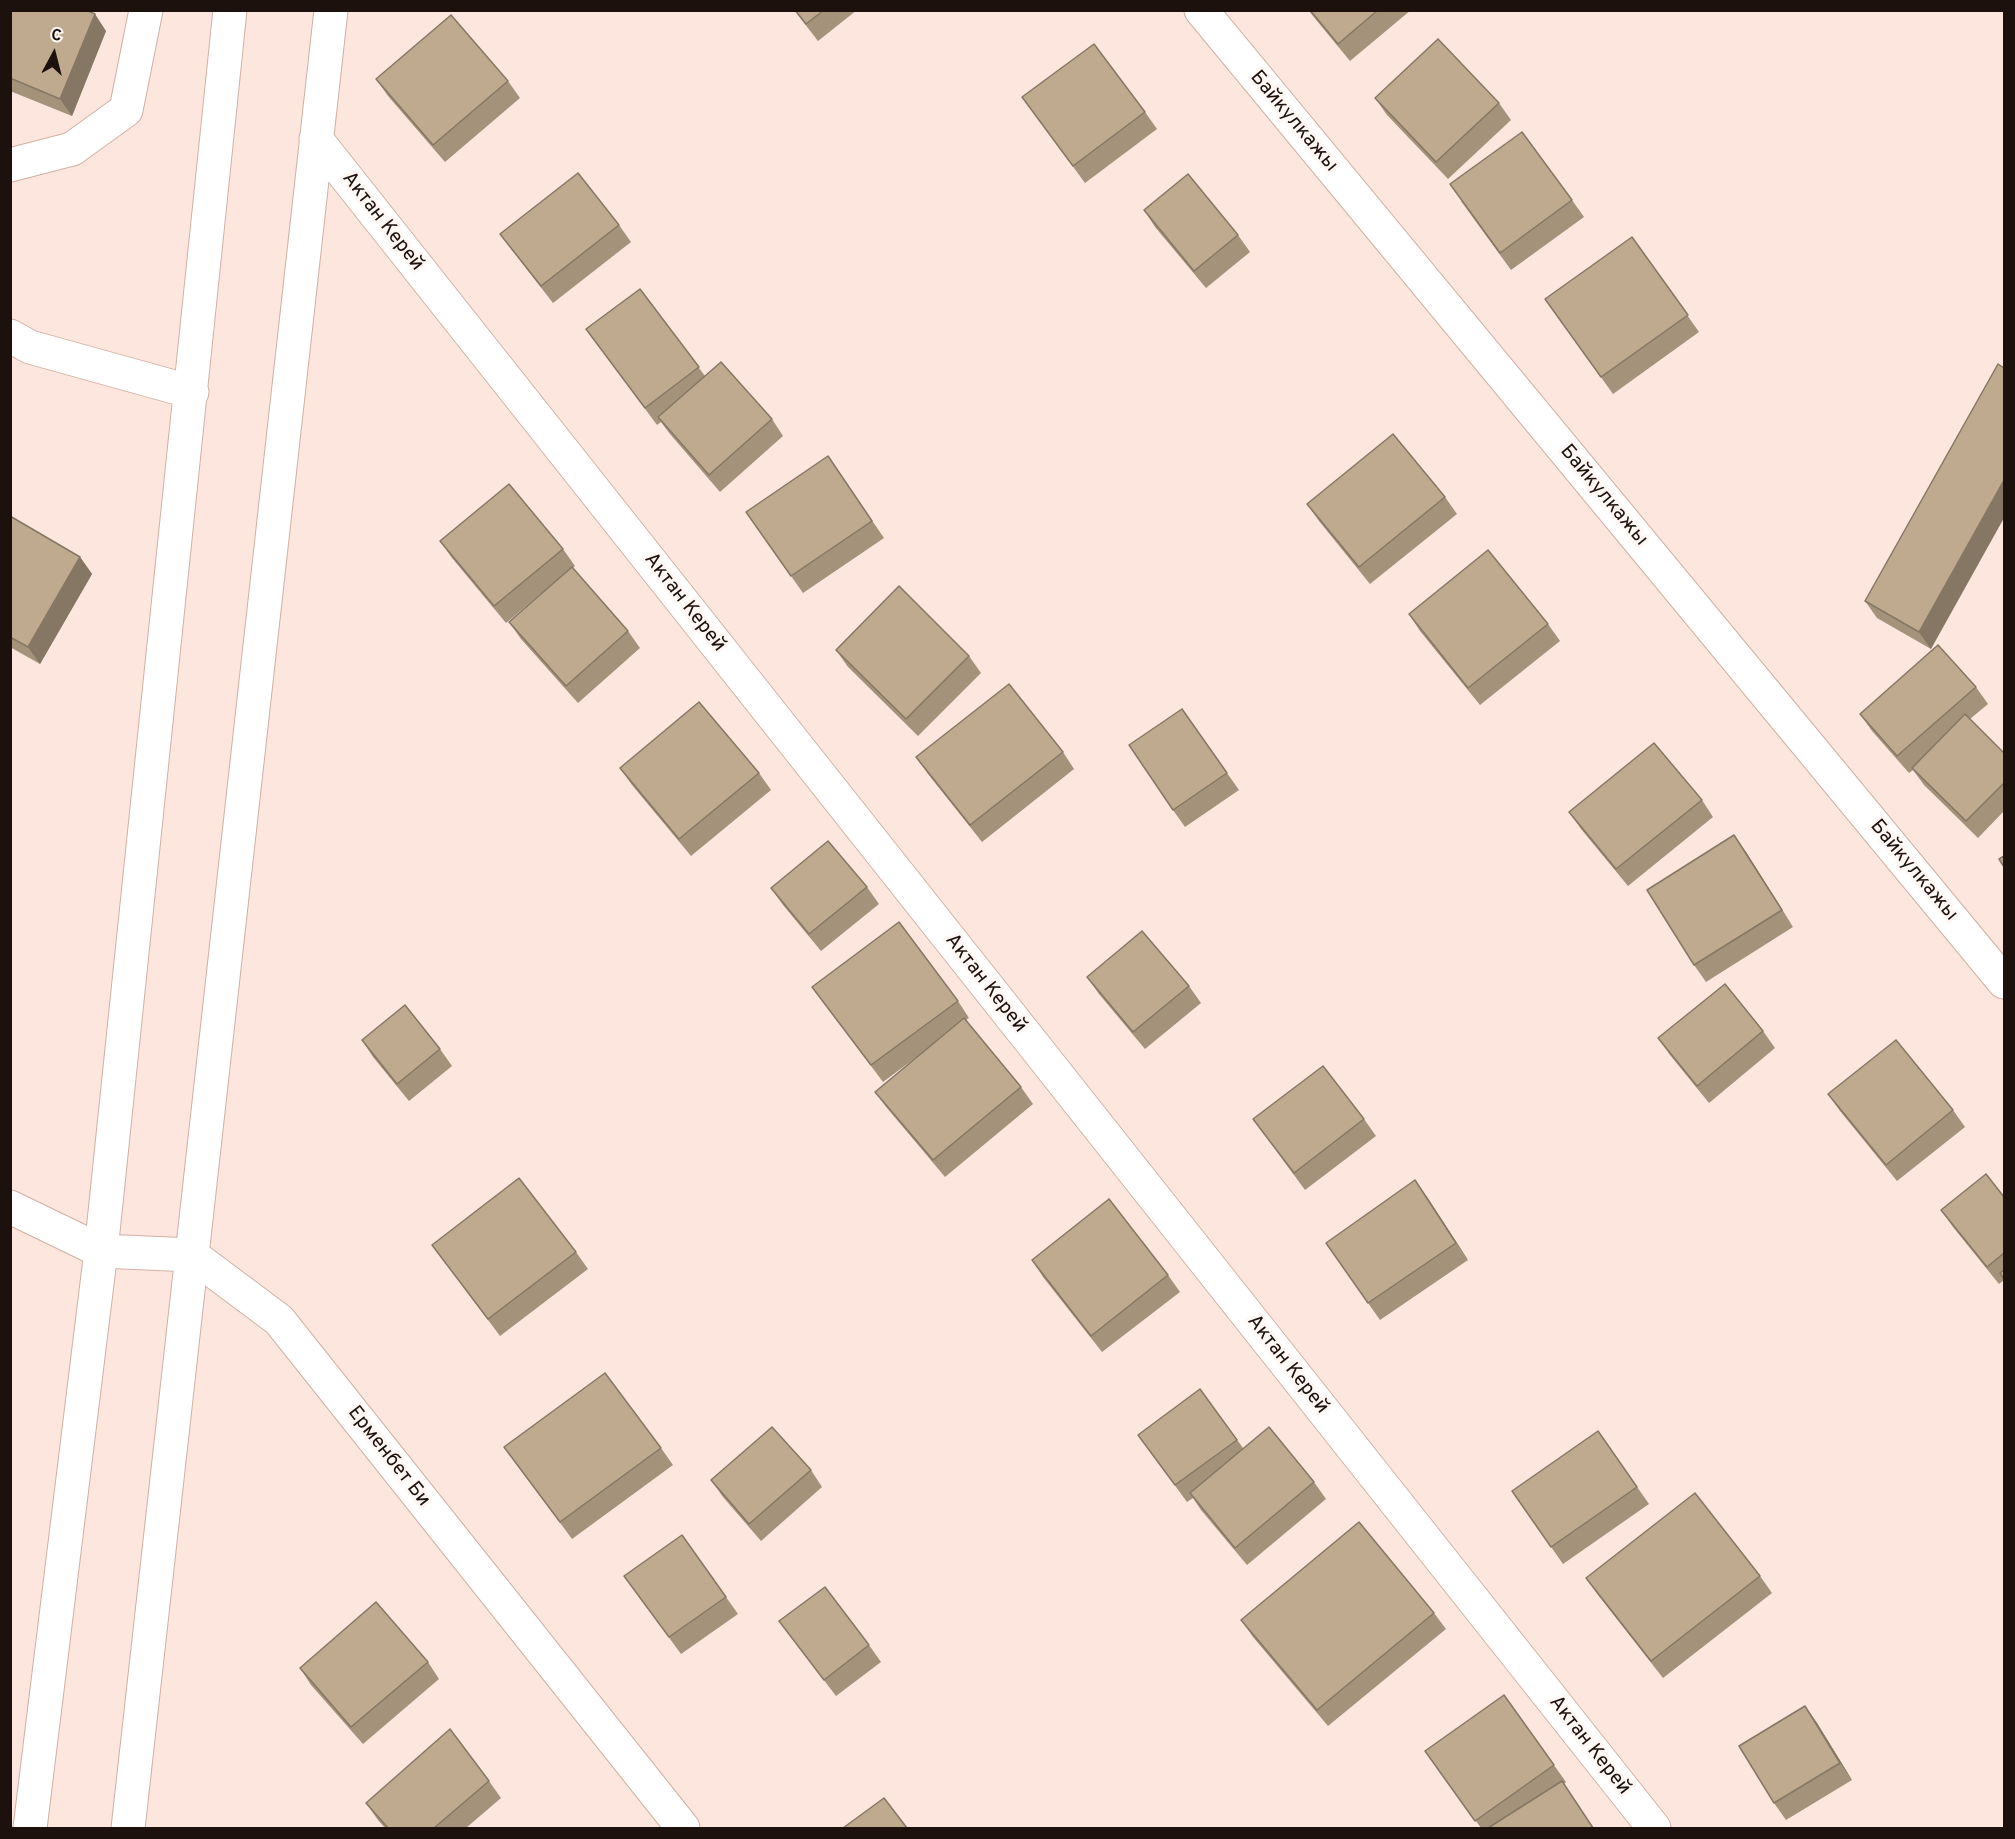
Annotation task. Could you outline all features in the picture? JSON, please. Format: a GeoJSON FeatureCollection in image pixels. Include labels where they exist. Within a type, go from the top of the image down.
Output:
{"type":"FeatureCollection","features":[{"type":"Feature","properties":{"kind":"street"},"geometry":{"type":"LineString","coordinates":[[10,165],[72,149],[126,110],[146,10]]}},
{"type":"Feature","properties":{"kind":"street"},"geometry":{"type":"LineString","coordinates":[[30,1828],[101,1251],[230,10]]}},
{"type":"Feature","properties":{"kind":"street"},"geometry":{"type":"LineString","coordinates":[[128,1828],[331,10]]}},
{"type":"Feature","properties":{"kind":"street","name":"Байкулкажы"},"geometry":{"type":"LineString","coordinates":[[1202,10],[2004,982]]}},
{"type":"Feature","properties":{"kind":"street","name":"Актан Керей"},"geometry":{"type":"LineString","coordinates":[[316,139],[1654,1828]]}},
{"type":"Feature","properties":{"kind":"street"},"geometry":{"type":"LineString","coordinates":[[10,336],[30,346],[192,392]]}},
{"type":"Feature","properties":{"kind":"street"},"geometry":{"type":"LineString","coordinates":[[10,1207],[101,1251],[192,1255]]}},
{"type":"Feature","properties":{"kind":"street","name":"Ерменбет Би"},"geometry":{"type":"LineString","coordinates":[[192,1255],[279,1320],[683,1828]]}},
{"type":"Feature","properties":{"kind":"building"},"geometry":{"type":"Polygon","coordinates":[[[10,10],[86,10],[95,14],[60,99],[10,78],[10,10]]]}},
{"type":"Feature","properties":{"kind":"building"},"geometry":{"type":"Polygon","coordinates":[[[795,10],[824,10],[806,24],[795,10]]]}},
{"type":"Feature","properties":{"kind":"building"},"geometry":{"type":"Polygon","coordinates":[[[1310,10],[1378,10],[1338,44],[1310,10]]]}},
{"type":"Feature","properties":{"kind":"building"},"geometry":{"type":"Polygon","coordinates":[[[451,15],[508,81],[433,145],[376,79],[451,15]]]}},
{"type":"Feature","properties":{"kind":"building"},"geometry":{"type":"Polygon","coordinates":[[[1438,39],[1499,103],[1436,162],[1375,98],[1438,39]]]}},
{"type":"Feature","properties":{"kind":"building"},"geometry":{"type":"Polygon","coordinates":[[[1094,44],[1145,112],[1073,166],[1022,97],[1094,44]]]}},
{"type":"Feature","properties":{"kind":"building"},"geometry":{"type":"Polygon","coordinates":[[[1522,132],[1572,200],[1500,253],[1450,184],[1522,132]]]}},
{"type":"Feature","properties":{"kind":"building"},"geometry":{"type":"Polygon","coordinates":[[[578,173],[619,225],[541,286],[500,234],[578,173]]]}},
{"type":"Feature","properties":{"kind":"building"},"geometry":{"type":"Polygon","coordinates":[[[1188,174],[1238,235],[1194,271],[1144,210],[1188,174]]]}},
{"type":"Feature","properties":{"kind":"building"},"geometry":{"type":"Polygon","coordinates":[[[1632,237],[1688,315],[1601,377],[1545,299],[1632,237]]]}},
{"type":"Feature","properties":{"kind":"building"},"geometry":{"type":"Polygon","coordinates":[[[640,289],[699,367],[645,408],[586,329],[640,289]]]}},
{"type":"Feature","properties":{"kind":"building"},"geometry":{"type":"Polygon","coordinates":[[[721,362],[772,419],[709,475],[658,417],[721,362]]]}},
{"type":"Feature","properties":{"kind":"building"},"geometry":{"type":"Polygon","coordinates":[[[1998,364],[2004,368],[2004,480],[1919,632],[1865,601],[1998,364]]]}},
{"type":"Feature","properties":{"kind":"building"},"geometry":{"type":"Polygon","coordinates":[[[1393,434],[1445,497],[1359,567],[1307,504],[1393,434]]]}},
{"type":"Feature","properties":{"kind":"building"},"geometry":{"type":"Polygon","coordinates":[[[828,456],[872,521],[791,576],[746,512],[828,456]]]}},
{"type":"Feature","properties":{"kind":"building"},"geometry":{"type":"Polygon","coordinates":[[[509,484],[563,549],[494,606],[440,541],[509,484]]]}},
{"type":"Feature","properties":{"kind":"building"},"geometry":{"type":"Polygon","coordinates":[[[10,516],[80,557],[28,647],[10,637],[10,516]]]}},
{"type":"Feature","properties":{"kind":"building"},"geometry":{"type":"Polygon","coordinates":[[[1488,550],[1548,624],[1468,688],[1409,614],[1488,550]]]}},
{"type":"Feature","properties":{"kind":"building"},"geometry":{"type":"Polygon","coordinates":[[[572,567],[628,631],[566,686],[509,622],[572,567]]]}},
{"type":"Feature","properties":{"kind":"building"},"geometry":{"type":"Polygon","coordinates":[[[899,586],[969,656],[906,719],[836,650],[899,586]]]}},
{"type":"Feature","properties":{"kind":"building"},"geometry":{"type":"Polygon","coordinates":[[[1938,645],[1976,687],[1897,756],[1860,714],[1938,645]]]}},
{"type":"Feature","properties":{"kind":"building"},"geometry":{"type":"Polygon","coordinates":[[[1009,684],[1063,752],[970,825],[916,757],[1009,684]]]}},
{"type":"Feature","properties":{"kind":"building"},"geometry":{"type":"Polygon","coordinates":[[[699,702],[759,773],[679,839],[620,768],[699,702]]]}},
{"type":"Feature","properties":{"kind":"building"},"geometry":{"type":"Polygon","coordinates":[[[1182,709],[1227,773],[1173,810],[1129,745],[1182,709]]]}},
{"type":"Feature","properties":{"kind":"building"},"geometry":{"type":"Polygon","coordinates":[[[1965,714],[2004,753],[2004,783],[1966,821],[1912,768],[1965,714]]]}},
{"type":"Feature","properties":{"kind":"building"},"geometry":{"type":"Polygon","coordinates":[[[1654,743],[1702,800],[1616,869],[1569,812],[1654,743]]]}},
{"type":"Feature","properties":{"kind":"building"},"geometry":{"type":"Polygon","coordinates":[[[1734,835],[1782,910],[1694,965],[1647,890],[1734,835]]]}},
{"type":"Feature","properties":{"kind":"building"},"geometry":{"type":"Polygon","coordinates":[[[828,841],[867,887],[809,934],[771,888],[828,841]]]}},
{"type":"Feature","properties":{"kind":"building"},"geometry":{"type":"Polygon","coordinates":[[[2004,856],[2004,867],[1999,859],[2004,856]]]}},
{"type":"Feature","properties":{"kind":"building"},"geometry":{"type":"Polygon","coordinates":[[[899,922],[958,1001],[871,1065],[812,987],[899,922]]]}},
{"type":"Feature","properties":{"kind":"building"},"geometry":{"type":"Polygon","coordinates":[[[1142,931],[1189,986],[1133,1032],[1087,977],[1142,931]]]}},
{"type":"Feature","properties":{"kind":"building"},"geometry":{"type":"Polygon","coordinates":[[[1725,984],[1763,1031],[1697,1086],[1658,1038],[1725,984]]]}},
{"type":"Feature","properties":{"kind":"building"},"geometry":{"type":"Polygon","coordinates":[[[405,1005],[440,1049],[397,1084],[362,1040],[405,1005]]]}},
{"type":"Feature","properties":{"kind":"building"},"geometry":{"type":"Polygon","coordinates":[[[964,1018],[1021,1087],[933,1160],[875,1092],[964,1018]]]}},
{"type":"Feature","properties":{"kind":"building"},"geometry":{"type":"Polygon","coordinates":[[[1896,1040],[1953,1110],[1886,1165],[1828,1094],[1896,1040]]]}},
{"type":"Feature","properties":{"kind":"building"},"geometry":{"type":"Polygon","coordinates":[[[1323,1066],[1364,1119],[1294,1173],[1253,1119],[1323,1066]]]}},
{"type":"Feature","properties":{"kind":"building"},"geometry":{"type":"Polygon","coordinates":[[[1986,1174],[2004,1197],[2004,1253],[1987,1267],[1941,1210],[1986,1174]]]}},
{"type":"Feature","properties":{"kind":"building"},"geometry":{"type":"Polygon","coordinates":[[[519,1178],[576,1252],[488,1319],[432,1245],[519,1178]]]}},
{"type":"Feature","properties":{"kind":"building"},"geometry":{"type":"Polygon","coordinates":[[[1415,1180],[1456,1243],[1368,1303],[1326,1243],[1415,1180]]]}},
{"type":"Feature","properties":{"kind":"building"},"geometry":{"type":"Polygon","coordinates":[[[1109,1199],[1168,1275],[1091,1336],[1032,1260],[1109,1199]]]}},
{"type":"Feature","properties":{"kind":"building"},"geometry":{"type":"Polygon","coordinates":[[[605,1373],[661,1448],[560,1522],[504,1447],[605,1373]]]}},
{"type":"Feature","properties":{"kind":"building"},"geometry":{"type":"Polygon","coordinates":[[[1200,1389],[1237,1440],[1175,1485],[1138,1435],[1200,1389]]]}},
{"type":"Feature","properties":{"kind":"building"},"geometry":{"type":"Polygon","coordinates":[[[772,1427],[811,1470],[749,1524],[711,1480],[772,1427]]]}},
{"type":"Feature","properties":{"kind":"building"},"geometry":{"type":"Polygon","coordinates":[[[1269,1427],[1314,1482],[1235,1548],[1190,1493],[1269,1427]]]}},
{"type":"Feature","properties":{"kind":"building"},"geometry":{"type":"Polygon","coordinates":[[[1598,1431],[1637,1487],[1551,1547],[1512,1491],[1598,1431]]]}},
{"type":"Feature","properties":{"kind":"building"},"geometry":{"type":"Polygon","coordinates":[[[1695,1493],[1760,1576],[1651,1661],[1586,1578],[1695,1493]]]}},
{"type":"Feature","properties":{"kind":"building"},"geometry":{"type":"Polygon","coordinates":[[[1359,1522],[1434,1613],[1317,1710],[1241,1620],[1359,1522]]]}},
{"type":"Feature","properties":{"kind":"building"},"geometry":{"type":"Polygon","coordinates":[[[682,1535],[726,1597],[669,1637],[624,1576],[682,1535]]]}},
{"type":"Feature","properties":{"kind":"building"},"geometry":{"type":"Polygon","coordinates":[[[825,1587],[869,1645],[824,1680],[779,1621],[825,1587]]]}},
{"type":"Feature","properties":{"kind":"building"},"geometry":{"type":"Polygon","coordinates":[[[376,1602],[428,1662],[351,1727],[300,1668],[376,1602]]]}},
{"type":"Feature","properties":{"kind":"building"},"geometry":{"type":"Polygon","coordinates":[[[1504,1695],[1554,1765],[1475,1821],[1425,1751],[1504,1695]]]}},
{"type":"Feature","properties":{"kind":"building"},"geometry":{"type":"Polygon","coordinates":[[[1805,1706],[1840,1763],[1774,1803],[1739,1746],[1805,1706]]]}},
{"type":"Feature","properties":{"kind":"building"},"geometry":{"type":"Polygon","coordinates":[[[450,1729],[489,1781],[434,1828],[388,1828],[366,1803],[450,1729]]]}},
{"type":"Feature","properties":{"kind":"building"},"geometry":{"type":"Polygon","coordinates":[[[1562,1781],[1593,1828],[1488,1828],[1562,1781]]]}},
{"type":"Feature","properties":{"kind":"building"},"geometry":{"type":"Polygon","coordinates":[[[884,1798],[907,1828],[843,1828],[884,1798]]]}}]}
